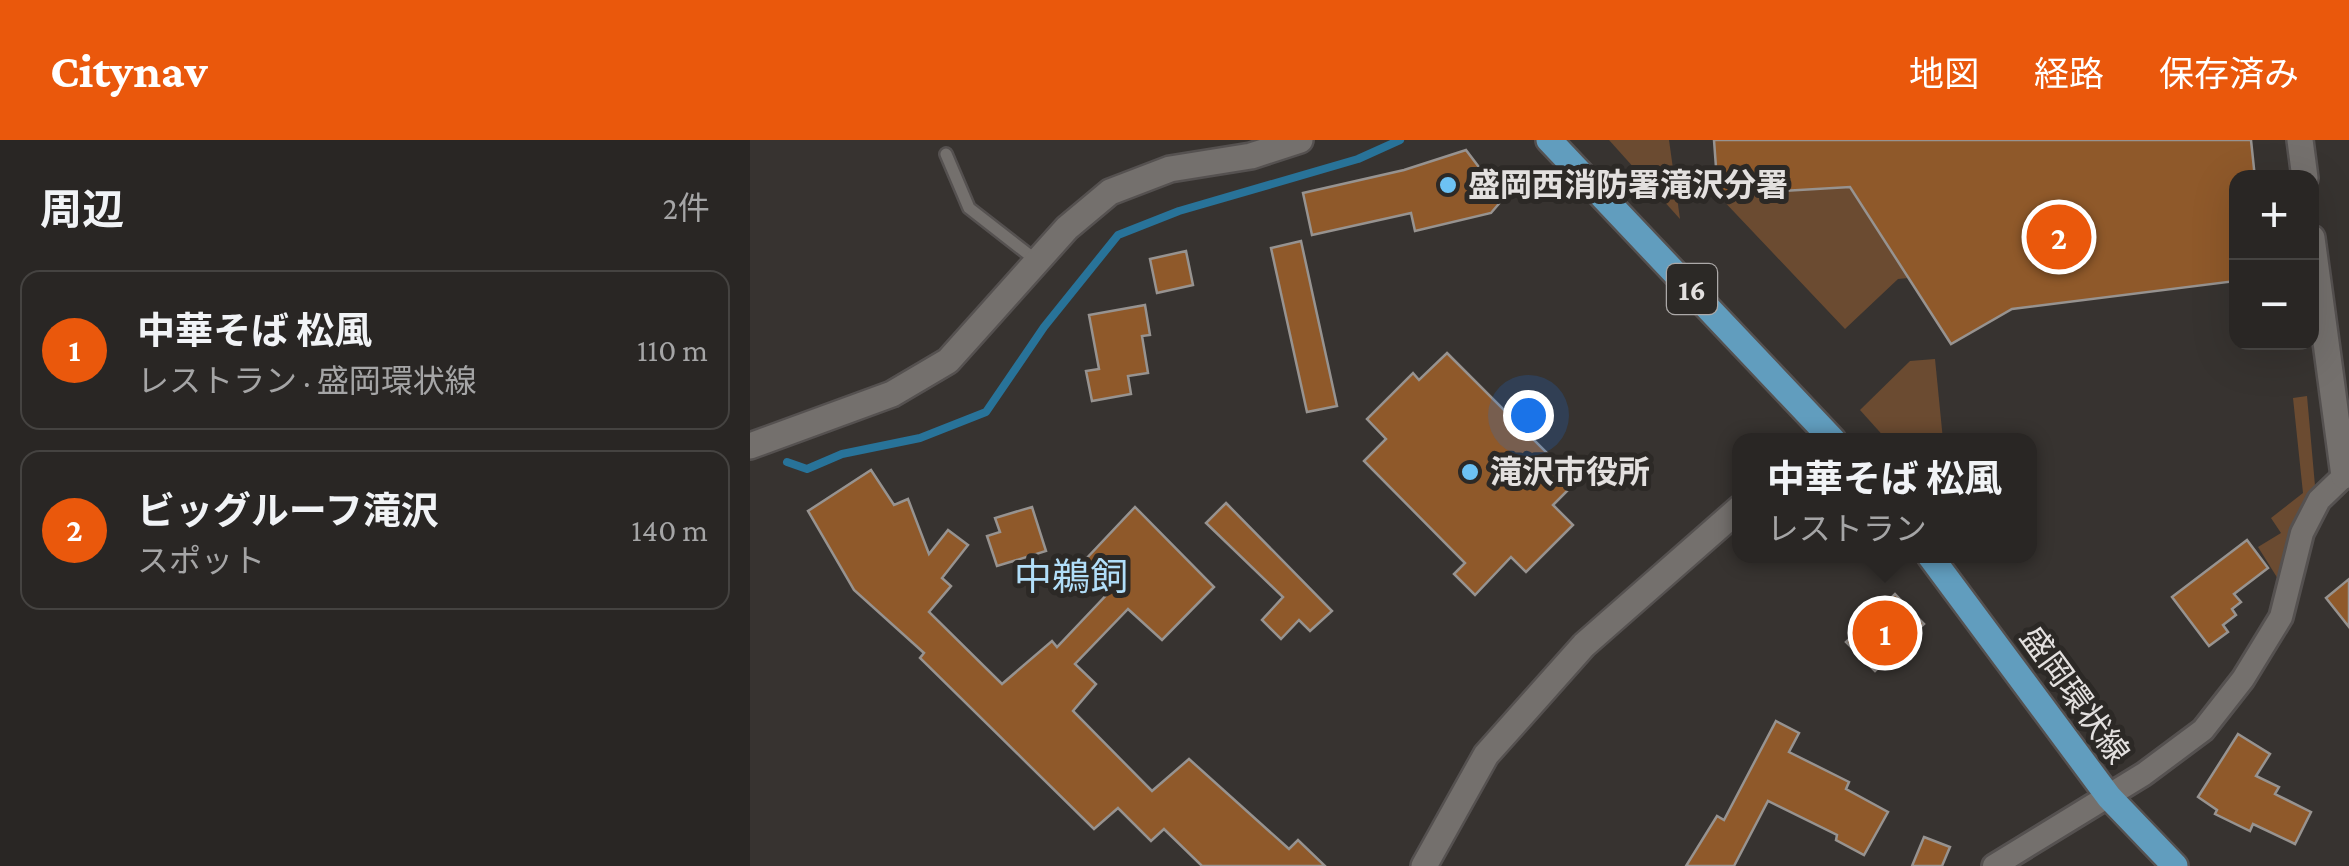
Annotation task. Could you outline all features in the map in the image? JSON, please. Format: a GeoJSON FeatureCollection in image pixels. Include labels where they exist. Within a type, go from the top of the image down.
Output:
{"type":"FeatureCollection","features":[{"type":"Feature","properties":{"kind":"main road","name":"16"},"geometry":{"type":"LineString","coordinates":[[1549,140],[1820,433]]}},
{"type":"Feature","properties":{"kind":"main road","name":"盛岡環状線"},"geometry":{"type":"LineString","coordinates":[[1935,563],[2109,797],[2175,866]]}},
{"type":"Feature","properties":{"kind":"street"},"geometry":{"type":"LineString","coordinates":[[750,446],[892,394],[948,361],[1067,228],[1110,192],[1170,169],[1300,140]]}},
{"type":"Feature","properties":{"kind":"street"},"geometry":{"type":"LineString","coordinates":[[2300,140],[2304,170]]}},
{"type":"Feature","properties":{"kind":"street"},"geometry":{"type":"LineString","coordinates":[[1994,866],[2109,797],[2203,730],[2242,679],[2281,617],[2302,534],[2320,500],[2344,476],[2315,260]]}},
{"type":"Feature","properties":{"kind":"street"},"geometry":{"type":"LineString","coordinates":[[1424,866],[1486,755],[1584,645],[1732,515]]}},
{"type":"Feature","properties":{"kind":"lane"},"geometry":{"type":"LineString","coordinates":[[946,154],[969,208],[1038,261]]}},
{"type":"Feature","properties":{"kind":"shaded area"},"geometry":{"type":"Polygon","coordinates":[[[1609,140],[1669,140],[1680,219],[1609,140]]]}},
{"type":"Feature","properties":{"kind":"shaded area"},"geometry":{"type":"Polygon","coordinates":[[[1849,187],[1908,278],[1898,279],[1845,329],[1718,195],[1849,187]]]}},
{"type":"Feature","properties":{"kind":"shaded area"},"geometry":{"type":"Polygon","coordinates":[[[1935,359],[1942,433],[1881,433],[1860,410],[1910,361],[1935,359]]]}},
{"type":"Feature","properties":{"kind":"shaded area"},"geometry":{"type":"Polygon","coordinates":[[[2307,396],[2316,497],[2286,580],[2278,579],[2258,547],[2281,533],[2271,518],[2303,493],[2293,398],[2307,396]]]}},
{"type":"Feature","properties":{"kind":"building"},"geometry":{"type":"Polygon","coordinates":[[[1714,140],[2251,140],[2254,170],[2229,170],[2229,282],[2012,309],[1951,344],[1850,187],[1718,195],[1714,140]]]}},
{"type":"Feature","properties":{"kind":"building"},"geometry":{"type":"Polygon","coordinates":[[[1466,150],[1503,199],[1491,213],[1415,231],[1411,213],[1312,235],[1303,193],[1404,170],[1466,150]]]}},
{"type":"Feature","properties":{"kind":"building"},"geometry":{"type":"Polygon","coordinates":[[[1301,241],[1337,406],[1307,412],[1271,248],[1301,241]]]}},
{"type":"Feature","properties":{"kind":"building"},"geometry":{"type":"Polygon","coordinates":[[[1186,251],[1193,285],[1157,293],[1150,259],[1186,251]]]}},
{"type":"Feature","properties":{"kind":"building"},"geometry":{"type":"Polygon","coordinates":[[[1145,305],[1150,335],[1142,336],[1148,373],[1128,376],[1131,394],[1092,401],[1086,371],[1099,369],[1089,315],[1145,305]]]}},
{"type":"Feature","properties":{"kind":"building","name":"滝沢市役所"},"geometry":{"type":"Polygon","coordinates":[[[1447,353],[1576,482],[1553,505],[1573,525],[1526,572],[1511,557],[1475,595],[1454,574],[1465,563],[1364,461],[1386,439],[1367,419],[1413,373],[1419,380],[1447,353]]]}},
{"type":"Feature","properties":{"kind":"building"},"geometry":{"type":"Polygon","coordinates":[[[871,470],[894,505],[908,499],[929,554],[948,530],[968,545],[942,578],[951,586],[929,612],[1002,684],[1052,641],[1057,647],[1112,589],[1085,560],[1135,507],[1214,587],[1162,640],[1128,609],[1075,664],[1096,684],[1073,711],[1152,791],[1189,759],[1289,849],[1298,840],[1325,866],[1202,866],[1164,829],[1151,841],[1118,808],[1094,829],[920,658],[924,653],[854,590],[808,511],[871,470]]]}},
{"type":"Feature","properties":{"kind":"building"},"geometry":{"type":"Polygon","coordinates":[[[1226,503],[1332,611],[1310,631],[1299,620],[1281,639],[1262,620],[1283,597],[1206,523],[1226,503]]]}},
{"type":"Feature","properties":{"kind":"building"},"geometry":{"type":"Polygon","coordinates":[[[1032,507],[1046,551],[997,566],[987,536],[1000,532],[995,518],[1032,507]]]}},
{"type":"Feature","properties":{"kind":"building"},"geometry":{"type":"Polygon","coordinates":[[[2247,540],[2268,568],[2234,594],[2241,602],[2232,609],[2236,615],[2223,625],[2228,632],[2209,646],[2172,597],[2247,540]]]}},
{"type":"Feature","properties":{"kind":"building"},"geometry":{"type":"Polygon","coordinates":[[[2349,579],[2349,627],[2326,598],[2349,579]]]}},
{"type":"Feature","properties":{"kind":"building"},"geometry":{"type":"Polygon","coordinates":[[[1895,594],[1924,624],[1875,671],[1846,642],[1895,594]]]}},
{"type":"Feature","properties":{"kind":"building"},"geometry":{"type":"Polygon","coordinates":[[[1776,721],[1799,733],[1789,752],[1849,782],[1846,789],[1888,812],[1864,855],[1836,840],[1837,835],[1768,801],[1734,866],[1686,866],[1717,816],[1724,820],[1776,721]]]}},
{"type":"Feature","properties":{"kind":"building"},"geometry":{"type":"Polygon","coordinates":[[[2238,734],[2270,754],[2256,776],[2279,787],[2275,794],[2311,812],[2295,844],[2253,824],[2250,831],[2215,814],[2217,810],[2198,797],[2238,734]]]}},
{"type":"Feature","properties":{"kind":"building"},"geometry":{"type":"Polygon","coordinates":[[[1924,837],[1950,847],[1942,866],[1912,866],[1924,837]]]}},
{"type":"Feature","properties":{"kind":"waterway"},"geometry":{"type":"LineString","coordinates":[[787,462],[807,469],[842,454],[920,438],[986,412],[1044,327],[1118,235],[1179,211],[1358,159],[1400,140]]}},
{"type":"Feature","properties":{"kind":"place","name":"盛岡西消防署滝沢分署"},"geometry":{"type":"Point","coordinates":[1448,185]}},
{"type":"Feature","properties":{"kind":"place","name":"ビッグルーフ滝沢"},"geometry":{"type":"Point","coordinates":[2059,237]}},
{"type":"Feature","properties":{"kind":"place","name":"滝沢市役所"},"geometry":{"type":"Point","coordinates":[1470,472]}},
{"type":"Feature","properties":{"kind":"place","name":"中華そば 松風"},"geometry":{"type":"Point","coordinates":[1885,633]}},
{"type":"Feature","properties":{"kind":"district","name":"中鵜飼"},"geometry":{"type":"Point","coordinates":[1071,577]}}]}
